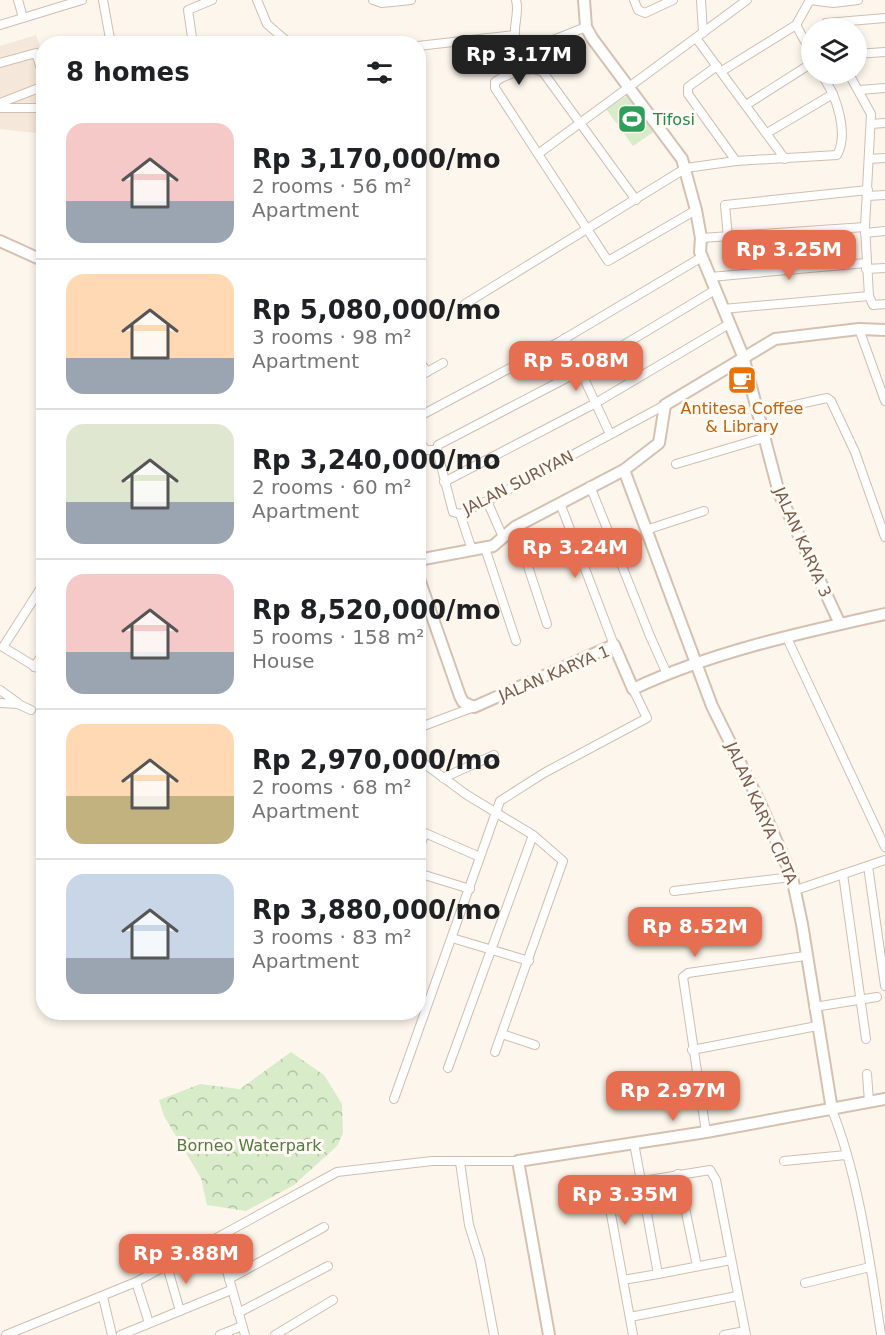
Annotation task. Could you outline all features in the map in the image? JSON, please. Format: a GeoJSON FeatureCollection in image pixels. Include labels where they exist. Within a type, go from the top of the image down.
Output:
{"type":"FeatureCollection","features":[{"type":"Feature","properties":{"kind":"street"},"geometry":{"type":"LineString","coordinates":[[18,0],[23,18]]}},
{"type":"Feature","properties":{"kind":"street"},"geometry":{"type":"LineString","coordinates":[[0,25],[81,0]]}},
{"type":"Feature","properties":{"kind":"street"},"geometry":{"type":"LineString","coordinates":[[103,0],[110,36]]}},
{"type":"Feature","properties":{"kind":"street"},"geometry":{"type":"LineString","coordinates":[[257,0],[267,24],[281,36]]}},
{"type":"Feature","properties":{"kind":"street"},"geometry":{"type":"LineString","coordinates":[[372,0],[382,3],[411,0]]}},
{"type":"Feature","properties":{"kind":"street"},"geometry":{"type":"LineString","coordinates":[[516,0],[514,36],[517,44],[522,48],[533,48],[586,27],[584,0]]}},
{"type":"Feature","properties":{"kind":"street"},"geometry":{"type":"LineString","coordinates":[[634,0],[638,10],[645,13],[674,0]]}},
{"type":"Feature","properties":{"kind":"street"},"geometry":{"type":"LineString","coordinates":[[701,0],[700,35],[720,68],[785,159]]}},
{"type":"Feature","properties":{"kind":"street"},"geometry":{"type":"LineString","coordinates":[[736,161],[687,89],[694,81],[796,25],[810,0],[833,3],[858,0]]}},
{"type":"Feature","properties":{"kind":"street"},"geometry":{"type":"LineString","coordinates":[[191,36],[187,13],[189,8],[208,1]]}},
{"type":"Feature","properties":{"kind":"street"},"geometry":{"type":"LineString","coordinates":[[538,154],[746,1]]}},
{"type":"Feature","properties":{"kind":"street"},"geometry":{"type":"LineString","coordinates":[[867,20],[885,18]]}},
{"type":"Feature","properties":{"kind":"street"},"geometry":{"type":"LineString","coordinates":[[796,25],[801,34]]}},
{"type":"Feature","properties":{"kind":"street","name":"JALAN KARYA 3"},"geometry":{"type":"LineString","coordinates":[[586,27],[686,168],[696,210],[702,256],[743,356],[779,493],[840,624]]}},
{"type":"Feature","properties":{"kind":"street"},"geometry":{"type":"LineString","coordinates":[[426,45],[514,36]]}},
{"type":"Feature","properties":{"kind":"street"},"geometry":{"type":"LineString","coordinates":[[867,53],[885,52]]}},
{"type":"Feature","properties":{"kind":"street"},"geometry":{"type":"LineString","coordinates":[[0,63],[36,53]]}},
{"type":"Feature","properties":{"kind":"street"},"geometry":{"type":"LineString","coordinates":[[636,200],[540,70],[496,80],[495,88],[605,258],[611,261],[696,210]]}},
{"type":"Feature","properties":{"kind":"street"},"geometry":{"type":"LineString","coordinates":[[746,105],[801,70]]}},
{"type":"Feature","properties":{"kind":"street"},"geometry":{"type":"LineString","coordinates":[[465,304],[686,168],[736,161],[839,154],[842,129],[840,111],[828,84]]}},
{"type":"Feature","properties":{"kind":"street"},"geometry":{"type":"LineString","coordinates":[[855,84],[870,108],[872,124],[865,230],[869,296],[873,305],[885,304]]}},
{"type":"Feature","properties":{"kind":"street"},"geometry":{"type":"LineString","coordinates":[[859,90],[885,88]]}},
{"type":"Feature","properties":{"kind":"street"},"geometry":{"type":"LineString","coordinates":[[0,103],[36,89]]}},
{"type":"Feature","properties":{"kind":"street"},"geometry":{"type":"LineString","coordinates":[[767,133],[833,94]]}},
{"type":"Feature","properties":{"kind":"street"},"geometry":{"type":"LineString","coordinates":[[0,108],[36,108]]}},
{"type":"Feature","properties":{"kind":"street"},"geometry":{"type":"LineString","coordinates":[[872,124],[885,123]]}},
{"type":"Feature","properties":{"kind":"street"},"geometry":{"type":"LineString","coordinates":[[869,159],[885,158]]}},
{"type":"Feature","properties":{"kind":"street"},"geometry":{"type":"LineString","coordinates":[[728,237],[725,205],[868,193],[885,195]]}},
{"type":"Feature","properties":{"kind":"street"},"geometry":{"type":"LineString","coordinates":[[701,238],[885,231]]}},
{"type":"Feature","properties":{"kind":"street"},"geometry":{"type":"LineString","coordinates":[[0,241],[36,257]]}},
{"type":"Feature","properties":{"kind":"street"},"geometry":{"type":"LineString","coordinates":[[426,413],[566,338],[702,256]]}},
{"type":"Feature","properties":{"kind":"street"},"geometry":{"type":"LineString","coordinates":[[710,277],[866,266],[885,268]]}},
{"type":"Feature","properties":{"kind":"street"},"geometry":{"type":"LineString","coordinates":[[715,290],[582,370],[438,445],[436,450],[444,483],[594,405],[729,324]]}},
{"type":"Feature","properties":{"kind":"street"},"geometry":{"type":"LineString","coordinates":[[723,309],[804,304],[869,296]]}},
{"type":"Feature","properties":{"kind":"street"},"geometry":{"type":"LineString","coordinates":[[859,329],[885,401]]}},
{"type":"Feature","properties":{"kind":"street"},"geometry":{"type":"LineString","coordinates":[[426,557],[485,548],[498,543],[502,535],[515,527],[624,470],[659,443],[665,405],[743,356],[775,339],[859,329],[885,330]]}},
{"type":"Feature","properties":{"kind":"street"},"geometry":{"type":"LineString","coordinates":[[566,338],[582,370],[594,405],[610,434]]}},
{"type":"Feature","properties":{"kind":"street"},"geometry":{"type":"LineString","coordinates":[[427,372],[442,363]]}},
{"type":"Feature","properties":{"kind":"street"},"geometry":{"type":"LineString","coordinates":[[758,413],[827,398],[831,401],[855,452],[885,537]]}},
{"type":"Feature","properties":{"kind":"street","name":"JALAN SURIYAN"},"geometry":{"type":"LineString","coordinates":[[444,483],[453,512],[460,514],[665,405]]}},
{"type":"Feature","properties":{"kind":"street"},"geometry":{"type":"LineString","coordinates":[[676,464],[763,438]]}},
{"type":"Feature","properties":{"kind":"street"},"geometry":{"type":"LineString","coordinates":[[426,450],[436,450]]}},
{"type":"Feature","properties":{"kind":"street","name":"JALAN KARYA CIPTA"},"geometry":{"type":"LineString","coordinates":[[624,470],[712,706],[760,803],[792,877],[832,1110]]}},
{"type":"Feature","properties":{"kind":"street"},"geometry":{"type":"LineString","coordinates":[[590,486],[667,674]]}},
{"type":"Feature","properties":{"kind":"street"},"geometry":{"type":"LineString","coordinates":[[487,501],[502,535]]}},
{"type":"Feature","properties":{"kind":"street"},"geometry":{"type":"LineString","coordinates":[[560,503],[614,645]]}},
{"type":"Feature","properties":{"kind":"street"},"geometry":{"type":"LineString","coordinates":[[646,530],[704,511]]}},
{"type":"Feature","properties":{"kind":"street"},"geometry":{"type":"LineString","coordinates":[[460,514],[472,550]]}},
{"type":"Feature","properties":{"kind":"street"},"geometry":{"type":"LineString","coordinates":[[515,527],[547,624]]}},
{"type":"Feature","properties":{"kind":"street"},"geometry":{"type":"LineString","coordinates":[[485,548],[516,641]]}},
{"type":"Feature","properties":{"kind":"street"},"geometry":{"type":"LineString","coordinates":[[36,596],[2,649],[34,667],[36,664]]}},
{"type":"Feature","properties":{"kind":"street"},"geometry":{"type":"LineString","coordinates":[[426,599],[460,696],[463,702],[474,707]]}},
{"type":"Feature","properties":{"kind":"street"},"geometry":{"type":"LineString","coordinates":[[426,1010],[470,889],[495,810],[506,795],[647,718],[633,690],[667,674],[696,664],[787,638],[885,614]]}},
{"type":"Feature","properties":{"kind":"street"},"geometry":{"type":"LineString","coordinates":[[787,638],[885,847]]}},
{"type":"Feature","properties":{"kind":"street","name":"JALAN KARYA 1"},"geometry":{"type":"LineString","coordinates":[[474,707],[614,645],[633,690]]}},
{"type":"Feature","properties":{"kind":"street"},"geometry":{"type":"LineString","coordinates":[[0,690],[18,704],[31,710]]}},
{"type":"Feature","properties":{"kind":"street"},"geometry":{"type":"LineString","coordinates":[[0,703],[18,704]]}},
{"type":"Feature","properties":{"kind":"street"},"geometry":{"type":"LineString","coordinates":[[426,725],[474,707]]}},
{"type":"Feature","properties":{"kind":"street"},"geometry":{"type":"LineString","coordinates":[[443,778],[494,755]]}},
{"type":"Feature","properties":{"kind":"street"},"geometry":{"type":"LineString","coordinates":[[426,765],[533,835],[561,857],[563,863],[495,1052]]}},
{"type":"Feature","properties":{"kind":"street"},"geometry":{"type":"LineString","coordinates":[[426,833],[480,857]]}},
{"type":"Feature","properties":{"kind":"street"},"geometry":{"type":"LineString","coordinates":[[448,1068],[533,835]]}},
{"type":"Feature","properties":{"kind":"street"},"geometry":{"type":"LineString","coordinates":[[796,890],[885,860]]}},
{"type":"Feature","properties":{"kind":"street"},"geometry":{"type":"LineString","coordinates":[[868,866],[885,986]]}},
{"type":"Feature","properties":{"kind":"street"},"geometry":{"type":"LineString","coordinates":[[843,874],[866,1039]]}},
{"type":"Feature","properties":{"kind":"street"},"geometry":{"type":"LineString","coordinates":[[426,875],[470,889]]}},
{"type":"Feature","properties":{"kind":"street"},"geometry":{"type":"LineString","coordinates":[[674,891],[792,877]]}},
{"type":"Feature","properties":{"kind":"street"},"geometry":{"type":"LineString","coordinates":[[452,938],[529,961]]}},
{"type":"Feature","properties":{"kind":"street"},"geometry":{"type":"LineString","coordinates":[[706,1132],[692,1050],[685,974],[805,956]]}},
{"type":"Feature","properties":{"kind":"street"},"geometry":{"type":"LineString","coordinates":[[814,1007],[877,997]]}},
{"type":"Feature","properties":{"kind":"street"},"geometry":{"type":"LineString","coordinates":[[394,1099],[422,1020]]}},
{"type":"Feature","properties":{"kind":"street"},"geometry":{"type":"LineString","coordinates":[[692,1050],[817,1026]]}},
{"type":"Feature","properties":{"kind":"street"},"geometry":{"type":"LineString","coordinates":[[502,1034],[536,1045]]}},
{"type":"Feature","properties":{"kind":"street"},"geometry":{"type":"LineString","coordinates":[[867,1074],[869,1102]]}},
{"type":"Feature","properties":{"kind":"street"},"geometry":{"type":"LineString","coordinates":[[6,1335],[136,1282],[337,1172],[432,1161],[518,1161],[706,1132],[885,1100]]}},
{"type":"Feature","properties":{"kind":"street"},"geometry":{"type":"LineString","coordinates":[[832,1110],[842,1136],[870,1267],[881,1335]]}},
{"type":"Feature","properties":{"kind":"street"},"geometry":{"type":"LineString","coordinates":[[634,1143],[658,1274]]}},
{"type":"Feature","properties":{"kind":"street"},"geometry":{"type":"LineString","coordinates":[[784,1161],[846,1155]]}},
{"type":"Feature","properties":{"kind":"street"},"geometry":{"type":"LineString","coordinates":[[518,1161],[549,1335]]}},
{"type":"Feature","properties":{"kind":"street"},"geometry":{"type":"LineString","coordinates":[[460,1162],[470,1225],[480,1260],[494,1335]]}},
{"type":"Feature","properties":{"kind":"street"},"geometry":{"type":"LineString","coordinates":[[633,1335],[605,1189],[640,1180],[710,1170],[714,1174],[745,1333],[724,1335]]}},
{"type":"Feature","properties":{"kind":"street"},"geometry":{"type":"LineString","coordinates":[[678,1174],[697,1266]]}},
{"type":"Feature","properties":{"kind":"street"},"geometry":{"type":"LineString","coordinates":[[229,1279],[324,1227]]}},
{"type":"Feature","properties":{"kind":"street"},"geometry":{"type":"LineString","coordinates":[[218,1239],[245,1335]]}},
{"type":"Feature","properties":{"kind":"street"},"geometry":{"type":"LineString","coordinates":[[623,1280],[731,1260]]}},
{"type":"Feature","properties":{"kind":"street"},"geometry":{"type":"LineString","coordinates":[[166,1266],[180,1311]]}},
{"type":"Feature","properties":{"kind":"street"},"geometry":{"type":"LineString","coordinates":[[238,1313],[328,1266]]}},
{"type":"Feature","properties":{"kind":"street"},"geometry":{"type":"LineString","coordinates":[[805,1283],[870,1267]]}},
{"type":"Feature","properties":{"kind":"street"},"geometry":{"type":"LineString","coordinates":[[136,1282],[149,1323]]}},
{"type":"Feature","properties":{"kind":"street"},"geometry":{"type":"LineString","coordinates":[[121,1335],[231,1290]]}},
{"type":"Feature","properties":{"kind":"street"},"geometry":{"type":"LineString","coordinates":[[103,1296],[112,1335]]}},
{"type":"Feature","properties":{"kind":"street"},"geometry":{"type":"LineString","coordinates":[[630,1317],[737,1296]]}},
{"type":"Feature","properties":{"kind":"street"},"geometry":{"type":"LineString","coordinates":[[275,1335],[333,1300]]}},
{"type":"Feature","properties":{"kind":"street"},"geometry":{"type":"LineString","coordinates":[[220,1335],[242,1326]]}},
{"type":"Feature","properties":{"kind":"shaded area"},"geometry":{"type":"Polygon","coordinates":[[[36,35],[36,133],[0,129],[0,46],[36,35]]]}},
{"type":"Feature","properties":{"kind":"green space","name":"Tifosi"},"geometry":{"type":"Polygon","coordinates":[[[630,94],[658,129],[633,146],[606,109],[630,94]]]}},
{"type":"Feature","properties":{"kind":"green space","name":"Borneo Waterpark"},"geometry":{"type":"Polygon","coordinates":[[[291,1052],[324,1075],[342,1104],[343,1133],[337,1146],[294,1185],[246,1211],[207,1205],[201,1178],[164,1116],[159,1100],[200,1084],[240,1089],[291,1052]]]}},
{"type":"Feature","properties":{"kind":"place","name":"Tifosi"},"geometry":{"type":"Point","coordinates":[632,119]}},
{"type":"Feature","properties":{"kind":"place","name":"Antitesa Coffee & Library"},"geometry":{"type":"Point","coordinates":[742,380]}}]}
